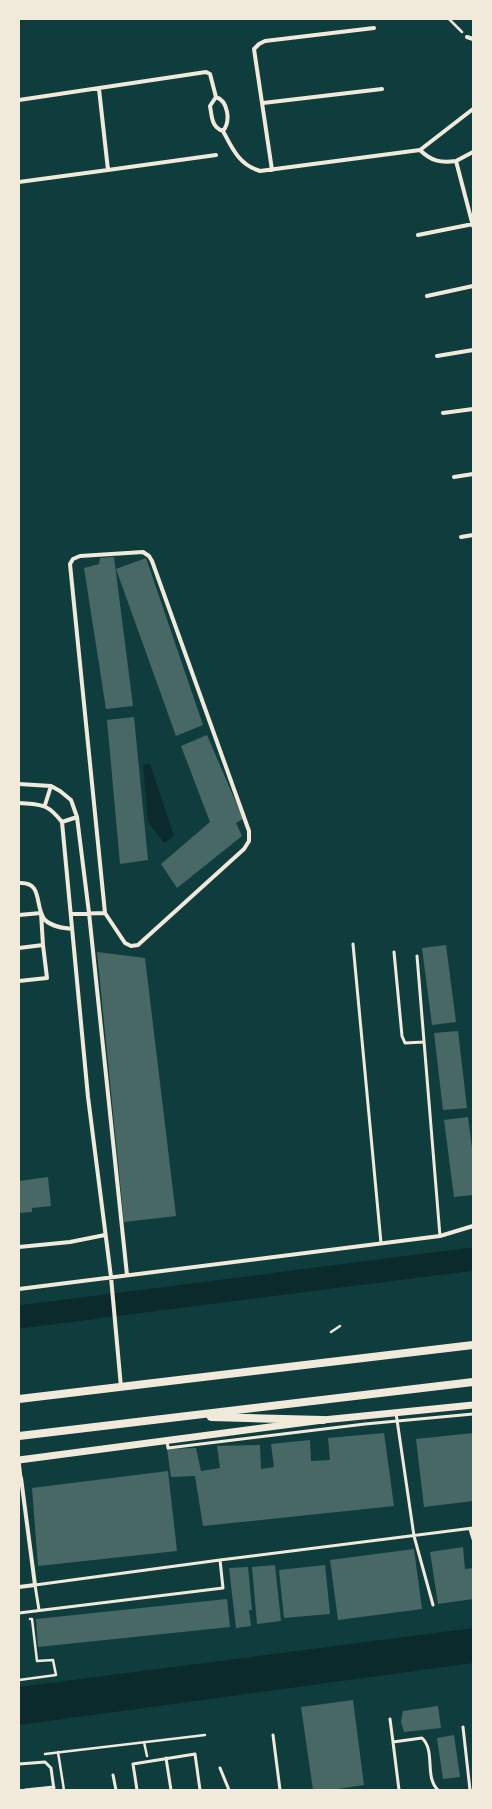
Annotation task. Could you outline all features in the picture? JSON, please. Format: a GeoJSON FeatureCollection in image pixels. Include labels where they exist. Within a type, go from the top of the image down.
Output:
{"type":"FeatureCollection","features":[{"type":"Feature","properties":{"kind":"main road"},"geometry":{"type":"LineString","coordinates":[[19,1399],[473,1345]]}},
{"type":"Feature","properties":{"kind":"main road"},"geometry":{"type":"LineString","coordinates":[[19,1436],[473,1382]]}},
{"type":"Feature","properties":{"kind":"main road"},"geometry":{"type":"LineString","coordinates":[[172,1418],[253,1417],[323,1420]]}},
{"type":"Feature","properties":{"kind":"street"},"geometry":{"type":"LineString","coordinates":[[272,170],[254,49],[265,41],[374,28]]}},
{"type":"Feature","properties":{"kind":"street"},"geometry":{"type":"LineString","coordinates":[[467,37],[473,39]]}},
{"type":"Feature","properties":{"kind":"street"},"geometry":{"type":"LineString","coordinates":[[19,100],[206,72],[210,74],[212,78],[216,97],[210,106],[213,124],[217,129],[223,131],[236,156],[252,168],[260,171],[420,150],[473,109]]}},
{"type":"Feature","properties":{"kind":"street"},"geometry":{"type":"LineString","coordinates":[[99,89],[108,170]]}},
{"type":"Feature","properties":{"kind":"street"},"geometry":{"type":"LineString","coordinates":[[263,103],[382,89]]}},
{"type":"Feature","properties":{"kind":"street"},"geometry":{"type":"LineString","coordinates":[[216,97],[222,99],[225,103],[228,122],[223,131]]}},
{"type":"Feature","properties":{"kind":"street"},"geometry":{"type":"LineString","coordinates":[[420,150],[428,158],[437,162],[456,161],[473,152]]}},
{"type":"Feature","properties":{"kind":"street"},"geometry":{"type":"LineString","coordinates":[[19,182],[216,155]]}},
{"type":"Feature","properties":{"kind":"street"},"geometry":{"type":"LineString","coordinates":[[418,235],[473,224],[456,161]]}},
{"type":"Feature","properties":{"kind":"street"},"geometry":{"type":"LineString","coordinates":[[428,296],[473,286]]}},
{"type":"Feature","properties":{"kind":"street"},"geometry":{"type":"LineString","coordinates":[[437,356],[473,350]]}},
{"type":"Feature","properties":{"kind":"street"},"geometry":{"type":"LineString","coordinates":[[443,413],[473,410]]}},
{"type":"Feature","properties":{"kind":"street"},"geometry":{"type":"LineString","coordinates":[[454,477],[473,474]]}},
{"type":"Feature","properties":{"kind":"street"},"geometry":{"type":"LineString","coordinates":[[461,537],[473,535]]}},
{"type":"Feature","properties":{"kind":"street"},"geometry":{"type":"LineString","coordinates":[[143,552],[149,556],[152,561],[249,831],[249,841],[244,849],[138,946],[131,946],[125,943],[105,913],[70,564],[72,559],[80,556],[143,552]]}},
{"type":"Feature","properties":{"kind":"street"},"geometry":{"type":"LineString","coordinates":[[19,784],[52,786],[71,800],[77,817],[89,913],[127,1275]]}},
{"type":"Feature","properties":{"kind":"street"},"geometry":{"type":"LineString","coordinates":[[44,805],[52,786]]}},
{"type":"Feature","properties":{"kind":"street"},"geometry":{"type":"LineString","coordinates":[[19,802],[44,805],[55,813],[62,822],[88,1097],[105,1235],[112,1277],[121,1387]]}},
{"type":"Feature","properties":{"kind":"street"},"geometry":{"type":"LineString","coordinates":[[62,822],[77,817]]}},
{"type":"Feature","properties":{"kind":"street"},"geometry":{"type":"LineString","coordinates":[[19,883],[25,883],[33,887],[36,892],[41,913],[47,978],[19,980]]}},
{"type":"Feature","properties":{"kind":"street"},"geometry":{"type":"LineString","coordinates":[[41,913],[46,921],[51,924],[61,928],[72,929]]}},
{"type":"Feature","properties":{"kind":"street"},"geometry":{"type":"LineString","coordinates":[[19,915],[41,913]]}},
{"type":"Feature","properties":{"kind":"street"},"geometry":{"type":"LineString","coordinates":[[71,914],[105,913]]}},
{"type":"Feature","properties":{"kind":"street"},"geometry":{"type":"LineString","coordinates":[[19,948],[44,945]]}},
{"type":"Feature","properties":{"kind":"street"},"geometry":{"type":"LineString","coordinates":[[19,1289],[440,1236],[473,1226]]}},
{"type":"Feature","properties":{"kind":"street"},"geometry":{"type":"LineString","coordinates":[[19,1247],[70,1242],[105,1235]]}},
{"type":"Feature","properties":{"kind":"street"},"geometry":{"type":"LineString","coordinates":[[19,1460],[323,1420],[473,1405]]}},
{"type":"Feature","properties":{"kind":"street"},"geometry":{"type":"LineString","coordinates":[[19,1587],[35,1585],[21,1478]]}},
{"type":"Feature","properties":{"kind":"lane"},"geometry":{"type":"LineString","coordinates":[[354,944],[381,1243]]}},
{"type":"Feature","properties":{"kind":"lane"},"geometry":{"type":"LineString","coordinates":[[394,952],[402,1036],[405,1043],[424,1042]]}},
{"type":"Feature","properties":{"kind":"lane"},"geometry":{"type":"LineString","coordinates":[[417,956],[440,1236]]}},
{"type":"Feature","properties":{"kind":"lane"},"geometry":{"type":"LineString","coordinates":[[396,1413],[414,1536],[433,1605]]}},
{"type":"Feature","properties":{"kind":"lane"},"geometry":{"type":"LineString","coordinates":[[167,1441],[168,1448],[365,1424],[473,1414]]}},
{"type":"Feature","properties":{"kind":"lane"},"geometry":{"type":"LineString","coordinates":[[19,1460],[21,1478]]}},
{"type":"Feature","properties":{"kind":"lane"},"geometry":{"type":"LineString","coordinates":[[38,1610],[35,1585],[220,1560],[471,1529],[473,1539]]}},
{"type":"Feature","properties":{"kind":"lane"},"geometry":{"type":"LineString","coordinates":[[19,1613],[223,1588],[220,1560]]}},
{"type":"Feature","properties":{"kind":"lane"},"geometry":{"type":"LineString","coordinates":[[390,1719],[392,1742],[400,1790]]}},
{"type":"Feature","properties":{"kind":"lane"},"geometry":{"type":"LineString","coordinates":[[463,1727],[470,1790]]}},
{"type":"Feature","properties":{"kind":"lane"},"geometry":{"type":"LineString","coordinates":[[273,1736],[280,1790]]}},
{"type":"Feature","properties":{"kind":"lane"},"geometry":{"type":"LineString","coordinates":[[392,1742],[422,1738],[425,1741],[432,1783],[438,1790]]}},
{"type":"Feature","properties":{"kind":"lane"},"geometry":{"type":"LineString","coordinates":[[137,1790],[132,1764],[195,1754],[200,1790]]}},
{"type":"Feature","properties":{"kind":"lane"},"geometry":{"type":"LineString","coordinates":[[166,1758],[171,1790]]}},
{"type":"Feature","properties":{"kind":"lane"},"geometry":{"type":"LineString","coordinates":[[19,1764],[45,1762],[51,1768],[54,1788],[26,1790]]}},
{"type":"Feature","properties":{"kind":"lane"},"geometry":{"type":"LineString","coordinates":[[220,1768],[228,1790]]}},
{"type":"Feature","properties":{"kind":"lane"},"geometry":{"type":"LineString","coordinates":[[113,1775],[116,1790]]}},
{"type":"Feature","properties":{"kind":"path"},"geometry":{"type":"LineString","coordinates":[[449,19],[467,37]]}},
{"type":"Feature","properties":{"kind":"path"},"geometry":{"type":"LineString","coordinates":[[331,1332],[340,1326]]}},
{"type":"Feature","properties":{"kind":"path"},"geometry":{"type":"LineString","coordinates":[[19,1680],[56,1675],[53,1660],[37,1661],[32,1619],[27,1620],[26,1612]]}},
{"type":"Feature","properties":{"kind":"path"},"geometry":{"type":"LineString","coordinates":[[42,1754],[205,1735]]}},
{"type":"Feature","properties":{"kind":"path"},"geometry":{"type":"LineString","coordinates":[[144,1742],[148,1761]]}},
{"type":"Feature","properties":{"kind":"path"},"geometry":{"type":"LineString","coordinates":[[58,1752],[64,1790]]}},
{"type":"Feature","properties":{"kind":"water"},"geometry":{"type":"Polygon","coordinates":[[[150,764],[174,836],[164,843],[148,822],[143,765],[150,764]]]}},
{"type":"Feature","properties":{"kind":"water"},"geometry":{"type":"Polygon","coordinates":[[[473,1628],[473,1663],[19,1725],[19,1687],[473,1628]]]}},
{"type":"Feature","properties":{"kind":"building"},"geometry":{"type":"Polygon","coordinates":[[[114,557],[133,706],[106,709],[84,568],[99,564],[100,558],[114,557]]]}},
{"type":"Feature","properties":{"kind":"building"},"geometry":{"type":"Polygon","coordinates":[[[146,558],[203,725],[176,736],[116,569],[146,558]]]}},
{"type":"Feature","properties":{"kind":"building"},"geometry":{"type":"Polygon","coordinates":[[[134,717],[148,860],[120,864],[107,720],[134,717]]]}},
{"type":"Feature","properties":{"kind":"building"},"geometry":{"type":"Polygon","coordinates":[[[207,735],[243,819],[236,823],[242,836],[177,888],[161,864],[210,822],[181,746],[207,735]]]}},
{"type":"Feature","properties":{"kind":"building"},"geometry":{"type":"Polygon","coordinates":[[[446,945],[456,1022],[432,1025],[422,948],[446,945]]]}},
{"type":"Feature","properties":{"kind":"building"},"geometry":{"type":"Polygon","coordinates":[[[97,952],[145,958],[176,1216],[124,1222],[97,952]]]}},
{"type":"Feature","properties":{"kind":"building"},"geometry":{"type":"Polygon","coordinates":[[[458,1031],[467,1108],[443,1110],[434,1033],[458,1031]]]}},
{"type":"Feature","properties":{"kind":"building"},"geometry":{"type":"Polygon","coordinates":[[[468,1117],[473,1156],[473,1195],[454,1197],[444,1120],[468,1117]]]}},
{"type":"Feature","properties":{"kind":"building"},"geometry":{"type":"Polygon","coordinates":[[[48,1177],[51,1206],[32,1208],[32,1212],[19,1213],[19,1181],[48,1177]]]}},
{"type":"Feature","properties":{"kind":"building"},"geometry":{"type":"Polygon","coordinates":[[[384,1433],[394,1506],[203,1526],[195,1476],[171,1477],[167,1449],[196,1448],[201,1471],[220,1468],[217,1446],[260,1445],[261,1469],[274,1467],[271,1444],[310,1440],[311,1461],[330,1460],[328,1438],[384,1433]]]}},
{"type":"Feature","properties":{"kind":"building"},"geometry":{"type":"Polygon","coordinates":[[[473,1433],[473,1501],[424,1507],[416,1439],[473,1433]]]}},
{"type":"Feature","properties":{"kind":"building"},"geometry":{"type":"Polygon","coordinates":[[[168,1471],[177,1551],[38,1566],[32,1488],[168,1471]]]}},
{"type":"Feature","properties":{"kind":"building"},"geometry":{"type":"Polygon","coordinates":[[[463,1547],[465,1569],[473,1568],[473,1599],[438,1604],[430,1552],[463,1547]]]}},
{"type":"Feature","properties":{"kind":"building"},"geometry":{"type":"Polygon","coordinates":[[[414,1549],[422,1609],[338,1620],[330,1560],[414,1549]]]}},
{"type":"Feature","properties":{"kind":"building"},"geometry":{"type":"Polygon","coordinates":[[[275,1565],[281,1621],[257,1624],[252,1567],[275,1565]]]}},
{"type":"Feature","properties":{"kind":"building"},"geometry":{"type":"Polygon","coordinates":[[[325,1565],[330,1614],[284,1618],[279,1570],[325,1565]]]}},
{"type":"Feature","properties":{"kind":"building"},"geometry":{"type":"Polygon","coordinates":[[[248,1567],[252,1610],[249,1610],[251,1626],[236,1628],[229,1568],[248,1567]]]}},
{"type":"Feature","properties":{"kind":"building"},"geometry":{"type":"Polygon","coordinates":[[[227,1599],[230,1627],[38,1647],[36,1619],[227,1599]]]}},
{"type":"Feature","properties":{"kind":"building"},"geometry":{"type":"Polygon","coordinates":[[[353,1700],[364,1785],[331,1790],[313,1790],[301,1707],[353,1700]]]}},
{"type":"Feature","properties":{"kind":"building"},"geometry":{"type":"Polygon","coordinates":[[[438,1706],[441,1728],[404,1732],[401,1722],[403,1711],[438,1706]]]}},
{"type":"Feature","properties":{"kind":"building"},"geometry":{"type":"Polygon","coordinates":[[[454,1735],[460,1777],[443,1779],[437,1738],[454,1735]]]}},
{"type":"Feature","properties":{"kind":"waterway"},"geometry":{"type":"LineString","coordinates":[[19,1317],[473,1259]]}}]}
